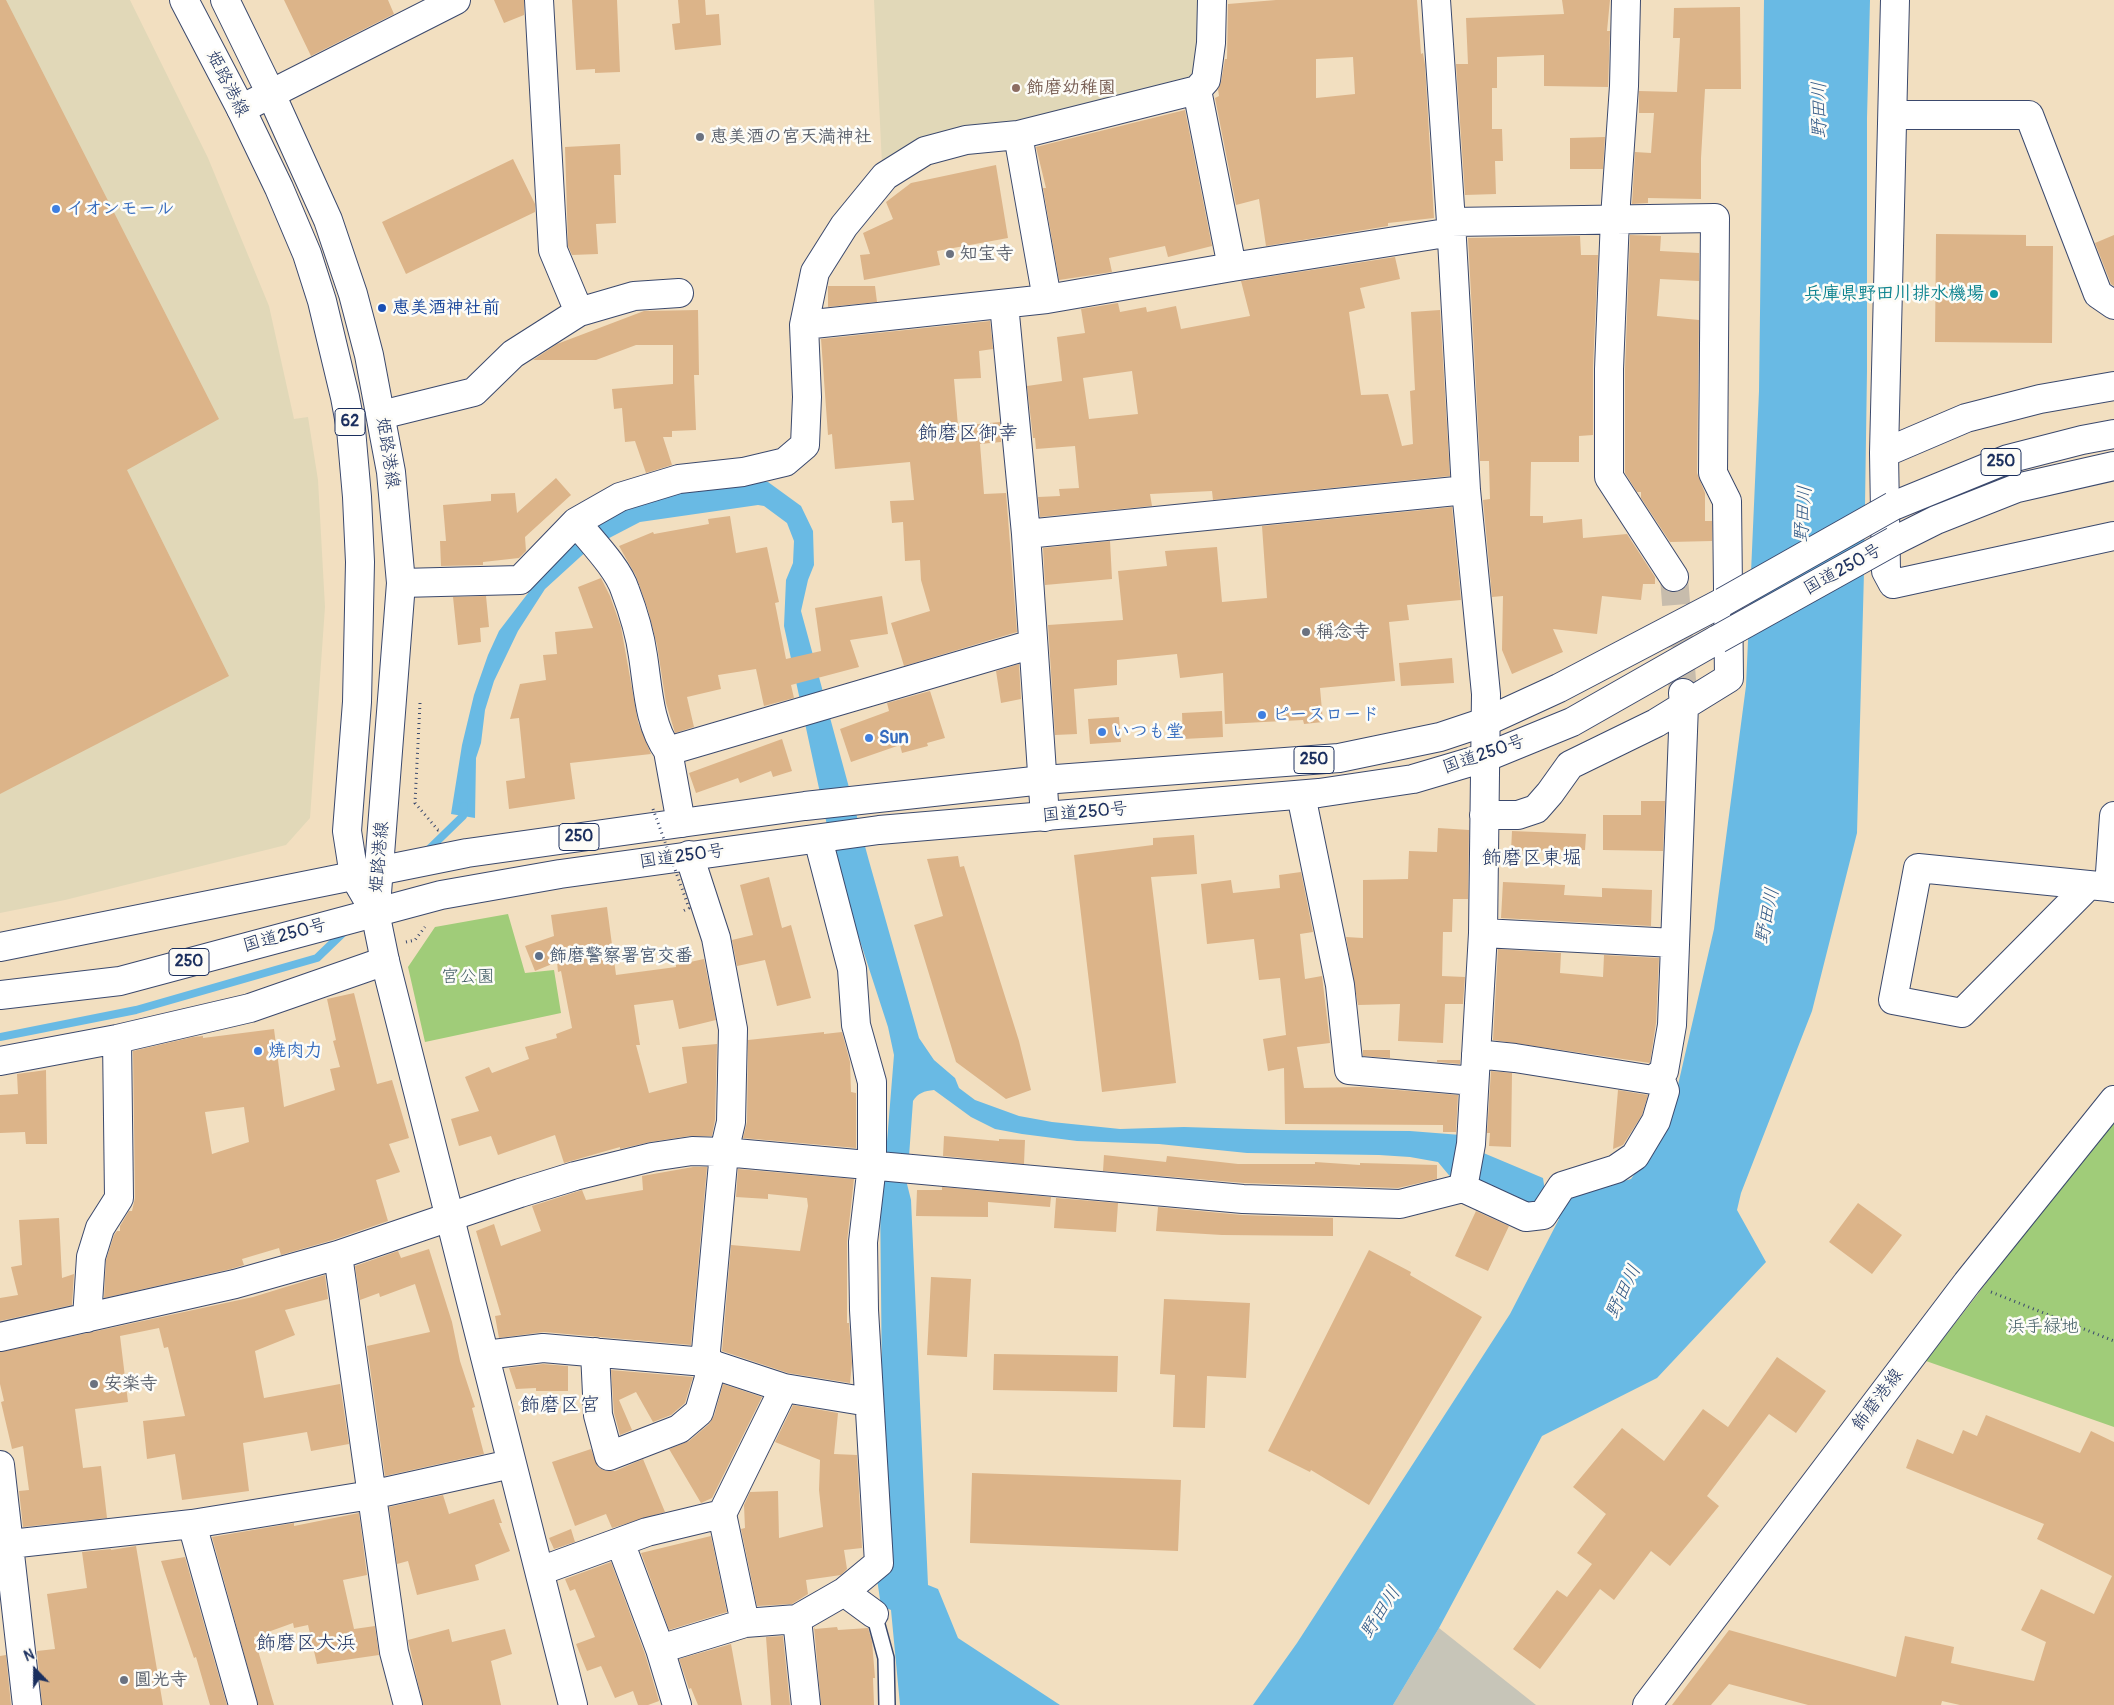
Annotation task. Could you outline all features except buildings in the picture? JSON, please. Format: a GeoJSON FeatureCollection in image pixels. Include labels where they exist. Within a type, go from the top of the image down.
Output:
{"type":"FeatureCollection","features":[{"type":"Feature","properties":{"kind":"main road","name":"姫路港線"},"geometry":{"type":"LineString","coordinates":[[184,0],[241,109],[279,188],[307,254],[346,397],[358,497],[360,562],[357,702],[347,831],[367,874],[385,962],[573,1705]]}},
{"type":"Feature","properties":{"kind":"main road","name":"姫路港線"},"geometry":{"type":"LineString","coordinates":[[225,0],[271,94],[328,220],[354,294],[369,355],[391,472],[401,582],[367,874]]}},
{"type":"Feature","properties":{"kind":"main road"},"geometry":{"type":"LineString","coordinates":[[241,109],[271,94],[422,8],[456,0]]}},
{"type":"Feature","properties":{"kind":"main road"},"geometry":{"type":"LineString","coordinates":[[539,0],[553,250],[579,312]]}},
{"type":"Feature","properties":{"kind":"main road"},"geometry":{"type":"LineString","coordinates":[[401,582],[520,580],[576,522],[620,497],[679,479],[743,472],[785,462],[805,445],[807,397],[804,325],[815,272],[844,226],[885,176],[925,151],[966,140],[1018,135],[1196,90],[1206,80],[1211,43],[1212,0]]}},
{"type":"Feature","properties":{"kind":"main road"},"geometry":{"type":"LineString","coordinates":[[1436,0],[1452,227],[1466,490],[1486,694],[1483,933],[1471,1144],[1463,1188]]}},
{"type":"Feature","properties":{"kind":"main road"},"geometry":{"type":"LineString","coordinates":[[1626,0],[1624,86],[1615,218],[1609,369],[1609,477],[1674,578]]}},
{"type":"Feature","properties":{"kind":"main road"},"geometry":{"type":"LineString","coordinates":[[1895,0],[1894,115],[1884,453],[1886,571],[1892,584],[2114,536]]}},
{"type":"Feature","properties":{"kind":"main road"},"geometry":{"type":"LineString","coordinates":[[1196,90],[1232,267]]}},
{"type":"Feature","properties":{"kind":"main road"},"geometry":{"type":"LineString","coordinates":[[1894,115],[2029,116],[2098,294],[2114,305]]}},
{"type":"Feature","properties":{"kind":"main road"},"geometry":{"type":"LineString","coordinates":[[1018,135],[1047,299]]}},
{"type":"Feature","properties":{"kind":"main road"},"geometry":{"type":"LineString","coordinates":[[804,325],[1047,299],[1452,227],[1615,218],[1715,218],[1712,473],[1727,501],[1729,678],[1683,699],[1656,723],[1570,765],[1536,809],[1518,815],[1484,815]]}},
{"type":"Feature","properties":{"kind":"main road"},"geometry":{"type":"LineString","coordinates":[[381,415],[474,392],[513,354],[579,312],[634,296],[679,293]]}},
{"type":"Feature","properties":{"kind":"main road"},"geometry":{"type":"LineString","coordinates":[[1004,304],[1026,534],[1045,816]]}},
{"type":"Feature","properties":{"kind":"main road"},"geometry":{"type":"LineString","coordinates":[[1884,453],[1966,418],[2040,399],[2114,386]]}},
{"type":"Feature","properties":{"kind":"main road","name":"国道250号"},"geometry":{"type":"LineString","coordinates":[[0,946],[467,853],[805,806],[1043,780],[1339,758],[1440,737],[1486,722],[1559,688],[1723,602],[1893,506],[2008,460],[2082,440],[2114,434]]}},
{"type":"Feature","properties":{"kind":"main road","name":"国道250号"},"geometry":{"type":"LineString","coordinates":[[0,996],[120,981],[441,895],[560,874],[879,830],[1301,794],[1413,779],[1484,758],[1572,722],[1894,541],[1936,520],[2017,488],[2114,466]]}},
{"type":"Feature","properties":{"kind":"main road"},"geometry":{"type":"LineString","coordinates":[[1026,534],[1466,490]]}},
{"type":"Feature","properties":{"kind":"main road"},"geometry":{"type":"LineString","coordinates":[[576,522],[604,556],[625,588],[643,656],[645,681],[660,740],[668,751],[681,823]]}},
{"type":"Feature","properties":{"kind":"main road"},"geometry":{"type":"LineString","coordinates":[[668,751],[1032,644]]}},
{"type":"Feature","properties":{"kind":"main road"},"geometry":{"type":"LineString","coordinates":[[1476,1054],[1515,1058],[1654,1080],[1664,1070],[1672,1025],[1683,699]]}},
{"type":"Feature","properties":{"kind":"main road"},"geometry":{"type":"LineString","coordinates":[[1301,794],[1340,985],[1349,1070],[1474,1081]]}},
{"type":"Feature","properties":{"kind":"main road"},"geometry":{"type":"LineString","coordinates":[[2104,887],[1918,868],[1893,1000],[1962,1013],[2104,887],[2114,816]]}},
{"type":"Feature","properties":{"kind":"main road"},"geometry":{"type":"LineString","coordinates":[[660,1649],[745,1623],[797,1619],[844,1592],[879,1563],[864,1310],[863,1242],[872,1165],[872,1082],[856,1025],[852,968],[818,839]]}},
{"type":"Feature","properties":{"kind":"main road"},"geometry":{"type":"LineString","coordinates":[[595,1352],[598,1415],[609,1456],[679,1429],[699,1412],[709,1363],[724,1152],[731,1122],[733,1029],[716,938],[689,855]]}},
{"type":"Feature","properties":{"kind":"main road"},"geometry":{"type":"LineString","coordinates":[[1483,933],[1674,943]]}},
{"type":"Feature","properties":{"kind":"main road"},"geometry":{"type":"LineString","coordinates":[[0,1061],[117,1039],[250,1008],[385,962]]}},
{"type":"Feature","properties":{"kind":"main road"},"geometry":{"type":"LineString","coordinates":[[87,1318],[91,1257],[100,1228],[119,1198],[117,1039]]}},
{"type":"Feature","properties":{"kind":"main road"},"geometry":{"type":"LineString","coordinates":[[0,1337],[235,1284],[338,1255],[539,1187],[652,1157],[692,1151],[914,1168],[1243,1199],[1400,1204],[1463,1188],[1526,1217],[1543,1215],[1562,1186],[1616,1169],[1636,1156],[1656,1121],[1666,1091],[1659,1075]]}},
{"type":"Feature","properties":{"kind":"main road","name":"飾磨港線"},"geometry":{"type":"LineString","coordinates":[[1647,1705],[1967,1283],[2114,1100]]}},
{"type":"Feature","properties":{"kind":"main road"},"geometry":{"type":"LineString","coordinates":[[338,1255],[394,1652],[408,1705]]}},
{"type":"Feature","properties":{"kind":"main road"},"geometry":{"type":"LineString","coordinates":[[485,1355],[544,1348],[709,1363],[784,1388],[869,1402]]}},
{"type":"Feature","properties":{"kind":"main road"},"geometry":{"type":"LineString","coordinates":[[745,1623],[722,1514],[784,1388]]}},
{"type":"Feature","properties":{"kind":"main road"},"geometry":{"type":"LineString","coordinates":[[5,1545],[192,1524],[371,1495],[511,1464]]}},
{"type":"Feature","properties":{"kind":"main road"},"geometry":{"type":"LineString","coordinates":[[0,1465],[5,1545],[27,1705]]}},
{"type":"Feature","properties":{"kind":"main road"},"geometry":{"type":"LineString","coordinates":[[540,1571],[647,1532],[722,1514]]}},
{"type":"Feature","properties":{"kind":"main road"},"geometry":{"type":"LineString","coordinates":[[192,1524],[243,1705]]}},
{"type":"Feature","properties":{"kind":"main road"},"geometry":{"type":"LineString","coordinates":[[620,1542],[660,1649],[677,1705]]}},
{"type":"Feature","properties":{"kind":"main road"},"geometry":{"type":"LineString","coordinates":[[844,1592],[874,1614]]}},
{"type":"Feature","properties":{"kind":"main road"},"geometry":{"type":"LineString","coordinates":[[797,1619],[806,1705]]}},
{"type":"Feature","properties":{"kind":"lane"},"geometry":{"type":"LineString","coordinates":[[874,1614],[886,1658],[887,1705]]}},
{"type":"Feature","properties":{"kind":"path"},"geometry":{"type":"LineString","coordinates":[[420,698],[415,803],[438,830],[448,830]]}},
{"type":"Feature","properties":{"kind":"path"},"geometry":{"type":"LineString","coordinates":[[653,810],[689,908],[683,911]]}},
{"type":"Feature","properties":{"kind":"path"},"geometry":{"type":"LineString","coordinates":[[1967,1283],[2114,1341]]}},
{"type":"Feature","properties":{"kind":"shaded area"},"geometry":{"type":"Polygon","coordinates":[[[0,0],[130,0],[208,158],[269,306],[294,419],[308,417],[318,480],[325,607],[310,818],[286,845],[65,900],[0,913],[0,0]]]}},
{"type":"Feature","properties":{"kind":"shaded area","name":"飾磨幼稚園"},"geometry":{"type":"Polygon","coordinates":[[[874,0],[1202,0],[1202,45],[1192,79],[882,164],[874,0]]]}},
{"type":"Feature","properties":{"kind":"shaded area"},"geometry":{"type":"Polygon","coordinates":[[[1439,1628],[1536,1705],[1393,1705],[1439,1628]]]}},
{"type":"Feature","properties":{"kind":"green space","name":"宮公園"},"geometry":{"type":"Polygon","coordinates":[[[508,914],[525,973],[554,970],[561,1013],[425,1042],[408,967],[435,927],[508,914]]]}},
{"type":"Feature","properties":{"kind":"green space","name":"浜手緑地"},"geometry":{"type":"Polygon","coordinates":[[[2114,1118],[2114,1427],[1926,1361],[2114,1118]]]}},
{"type":"Feature","properties":{"kind":"water","name":"野田川"},"geometry":{"type":"Polygon","coordinates":[[[1764,0],[1870,0],[1867,118],[1867,371],[1864,572],[1857,833],[1812,1011],[1741,1193],[1737,1210],[1766,1262],[1657,1378],[1542,1436],[1439,1628],[1393,1705],[1253,1705],[1297,1643],[1510,1314],[1559,1219],[1534,1203],[1528,1207],[1453,1180],[1438,1162],[1410,1157],[1379,1155],[1247,1153],[1159,1144],[1077,1141],[1022,1134],[995,1129],[971,1117],[934,1090],[922,1093],[913,1101],[907,1184],[911,1200],[928,1585],[938,1589],[958,1638],[1060,1705],[900,1705],[891,1610],[881,1606],[877,1579],[882,1386],[880,1194],[886,1154],[894,1055],[888,1027],[836,867],[784,626],[786,580],[793,563],[794,541],[787,523],[764,506],[758,505],[640,522],[590,548],[545,589],[518,631],[494,681],[485,710],[481,743],[476,758],[475,818],[451,814],[462,745],[474,695],[488,655],[499,631],[568,541],[648,496],[751,482],[768,482],[801,506],[813,531],[814,565],[808,580],[801,611],[919,1038],[934,1060],[955,1078],[959,1088],[975,1100],[1019,1116],[1052,1122],[1120,1129],[1184,1127],[1410,1131],[1461,1135],[1474,1149],[1543,1178],[1545,1191],[1571,1196],[1631,1179],[1669,1124],[1714,929],[1746,686],[1759,391],[1764,0]]]}},
{"type":"Feature","properties":{"kind":"waterway"},"geometry":{"type":"LineString","coordinates":[[426,852],[463,816],[464,806]]}},
{"type":"Feature","properties":{"kind":"waterway"},"geometry":{"type":"LineString","coordinates":[[0,1037],[136,1010],[317,958],[346,930]]}},
{"type":"Feature","properties":{"kind":"tunnel"},"geometry":{"type":"LineString","coordinates":[[1674,577],[1683,693]]}},
{"type":"Feature","properties":{"kind":"place","name":"飾磨幼稚園"},"geometry":{"type":"Point","coordinates":[1016,88]}},
{"type":"Feature","properties":{"kind":"place","name":"恵美酒の宮天満神社"},"geometry":{"type":"Point","coordinates":[700,137]}},
{"type":"Feature","properties":{"kind":"place","name":"イオンモール"},"geometry":{"type":"Point","coordinates":[56,209]}},
{"type":"Feature","properties":{"kind":"place","name":"知宝寺"},"geometry":{"type":"Point","coordinates":[950,254]}},
{"type":"Feature","properties":{"kind":"place","name":"兵庫県野田川排水機場"},"geometry":{"type":"Point","coordinates":[1994,294]}},
{"type":"Feature","properties":{"kind":"place","name":"恵美酒神社前"},"geometry":{"type":"Point","coordinates":[382,308]}},
{"type":"Feature","properties":{"kind":"place","name":"稱念寺"},"geometry":{"type":"Point","coordinates":[1306,632]}},
{"type":"Feature","properties":{"kind":"place","name":"ピースロード"},"geometry":{"type":"Point","coordinates":[1262,715]}},
{"type":"Feature","properties":{"kind":"place","name":"いつも堂"},"geometry":{"type":"Point","coordinates":[1102,732]}},
{"type":"Feature","properties":{"kind":"place","name":"Sun"},"geometry":{"type":"Point","coordinates":[869,738]}},
{"type":"Feature","properties":{"kind":"place","name":"飾磨警察署宮交番"},"geometry":{"type":"Point","coordinates":[539,956]}},
{"type":"Feature","properties":{"kind":"place","name":"焼肉力"},"geometry":{"type":"Point","coordinates":[258,1051]}},
{"type":"Feature","properties":{"kind":"place","name":"安楽寺"},"geometry":{"type":"Point","coordinates":[94,1384]}},
{"type":"Feature","properties":{"kind":"place","name":"圓光寺"},"geometry":{"type":"Point","coordinates":[124,1680]}},
{"type":"Feature","properties":{"kind":"district","name":"飾磨区御幸"},"geometry":{"type":"Point","coordinates":[968,434]}},
{"type":"Feature","properties":{"kind":"district","name":"飾磨区東堀"},"geometry":{"type":"Point","coordinates":[1532,859]}},
{"type":"Feature","properties":{"kind":"district","name":"飾磨区宮"},"geometry":{"type":"Point","coordinates":[560,1406]}},
{"type":"Feature","properties":{"kind":"district","name":"飾磨区大浜"},"geometry":{"type":"Point","coordinates":[306,1644]}}]}
